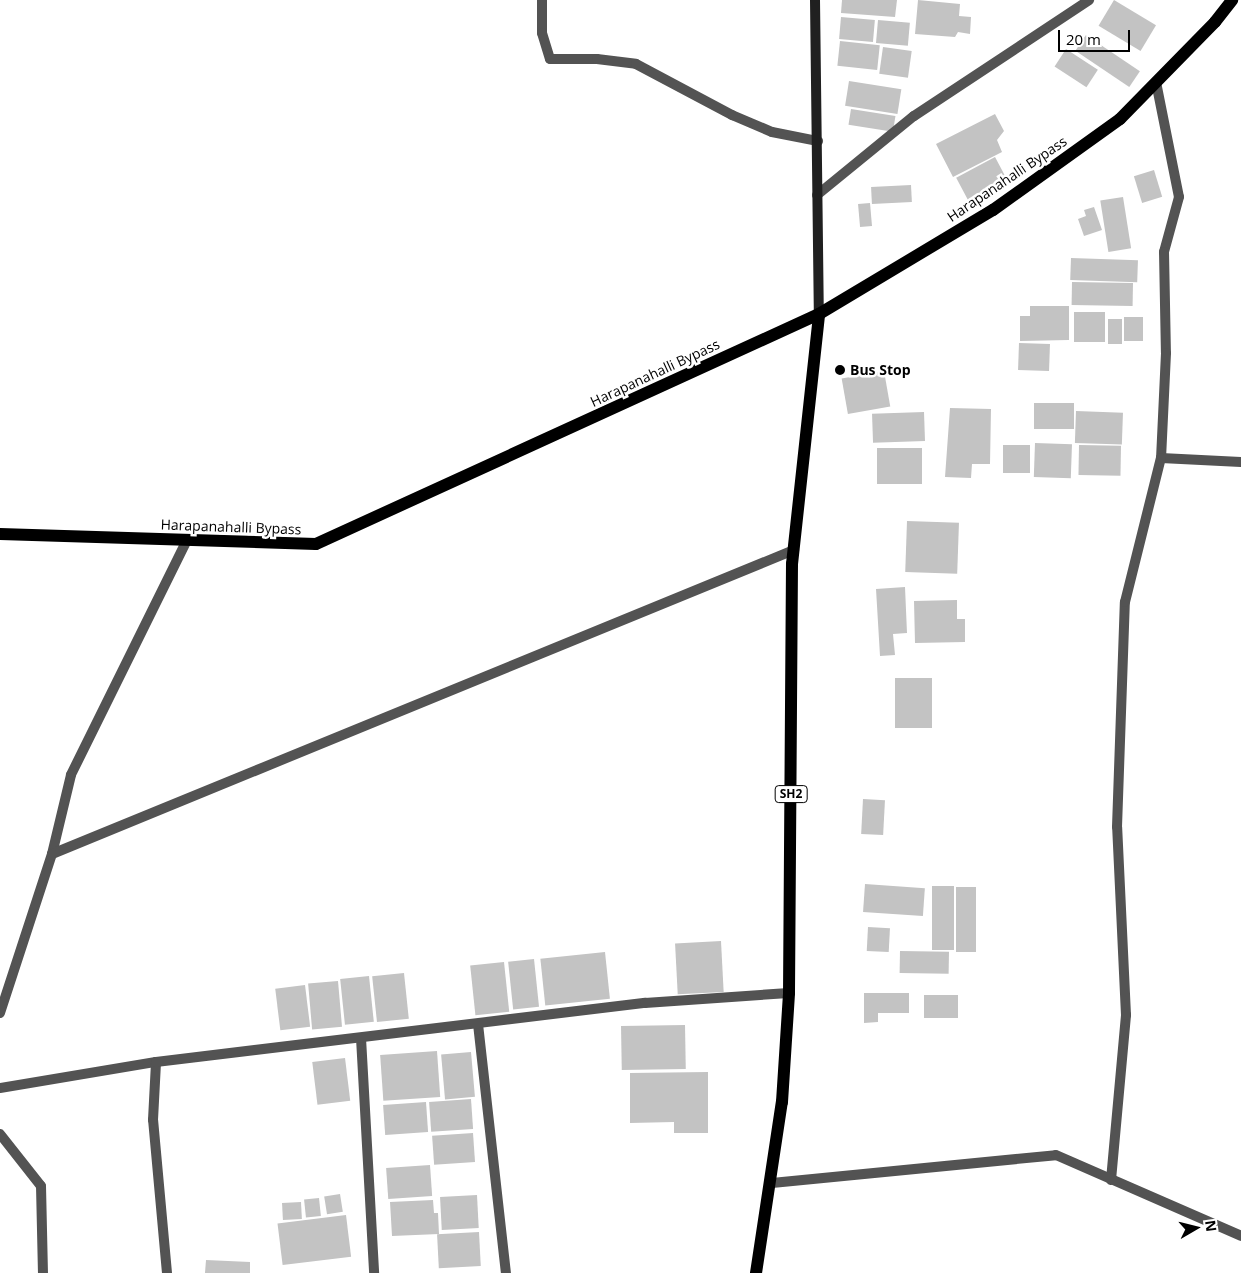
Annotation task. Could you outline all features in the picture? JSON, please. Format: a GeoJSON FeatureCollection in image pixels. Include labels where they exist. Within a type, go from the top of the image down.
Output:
{"type":"FeatureCollection","features":[{"type":"Feature","properties":{"kind":"main road"},"geometry":{"type":"LineString","coordinates":[[815,0],[819,314]]}},
{"type":"Feature","properties":{"kind":"main road","name":"Harapanahalli Bypass"},"geometry":{"type":"LineString","coordinates":[[0,534],[316,544],[819,314],[993,210],[1120,118],[1215,22],[1232,0]]}},
{"type":"Feature","properties":{"kind":"main road","name":"SH2"},"geometry":{"type":"LineString","coordinates":[[756,1273],[772,1183],[782,1102],[789,994],[794,550],[819,314]]}},
{"type":"Feature","properties":{"kind":"street"},"geometry":{"type":"LineString","coordinates":[[542,0],[542,33],[550,59],[597,59],[636,64],[732,116],[772,132],[818,141]]}},
{"type":"Feature","properties":{"kind":"street"},"geometry":{"type":"LineString","coordinates":[[818,195],[914,116],[1089,0]]}},
{"type":"Feature","properties":{"kind":"street"},"geometry":{"type":"LineString","coordinates":[[1112,1180],[1126,1015],[1117,828],[1125,602],[1161,458],[1166,353],[1164,252],[1179,197],[1156,82]]}},
{"type":"Feature","properties":{"kind":"street"},"geometry":{"type":"LineString","coordinates":[[1161,458],[1241,462]]}},
{"type":"Feature","properties":{"kind":"street"},"geometry":{"type":"LineString","coordinates":[[0,1013],[52,854],[71,775],[187,540]]}},
{"type":"Feature","properties":{"kind":"street"},"geometry":{"type":"LineString","coordinates":[[52,854],[794,550]]}},
{"type":"Feature","properties":{"kind":"street"},"geometry":{"type":"LineString","coordinates":[[0,1088],[156,1062],[645,1003],[789,994]]}},
{"type":"Feature","properties":{"kind":"street"},"geometry":{"type":"LineString","coordinates":[[478,1024],[506,1273]]}},
{"type":"Feature","properties":{"kind":"street"},"geometry":{"type":"LineString","coordinates":[[361,1038],[374,1273]]}},
{"type":"Feature","properties":{"kind":"street"},"geometry":{"type":"LineString","coordinates":[[156,1062],[152,1120],[167,1273]]}},
{"type":"Feature","properties":{"kind":"street"},"geometry":{"type":"LineString","coordinates":[[0,1134],[41,1186],[43,1273]]}},
{"type":"Feature","properties":{"kind":"street"},"geometry":{"type":"LineString","coordinates":[[772,1183],[1056,1155],[1241,1236]]}},
{"type":"Feature","properties":{"kind":"building"},"geometry":{"type":"Polygon","coordinates":[[[842,0],[897,0],[895,17],[841,13],[842,0]]]}},
{"type":"Feature","properties":{"kind":"building"},"geometry":{"type":"Polygon","coordinates":[[[918,0],[960,4],[959,16],[971,17],[970,34],[958,32],[955,37],[915,34],[918,0]]]}},
{"type":"Feature","properties":{"kind":"building"},"geometry":{"type":"Polygon","coordinates":[[[1114,0],[1156,25],[1141,51],[1099,26],[1114,0]]]}},
{"type":"Feature","properties":{"kind":"building"},"geometry":{"type":"Polygon","coordinates":[[[841,17],[875,20],[873,42],[839,39],[841,17]]]}},
{"type":"Feature","properties":{"kind":"building"},"geometry":{"type":"Polygon","coordinates":[[[878,20],[910,23],[908,46],[876,43],[878,20]]]}},
{"type":"Feature","properties":{"kind":"building"},"geometry":{"type":"Polygon","coordinates":[[[1086,35],[1140,71],[1129,87],[1075,51],[1086,35]]]}},
{"type":"Feature","properties":{"kind":"building"},"geometry":{"type":"Polygon","coordinates":[[[840,41],[880,45],[877,70],[837,66],[840,41]]]}},
{"type":"Feature","properties":{"kind":"building"},"geometry":{"type":"Polygon","coordinates":[[[883,47],[912,51],[908,78],[879,74],[883,47]]]}},
{"type":"Feature","properties":{"kind":"building"},"geometry":{"type":"Polygon","coordinates":[[[1066,49],[1098,70],[1086,87],[1055,67],[1066,49]]]}},
{"type":"Feature","properties":{"kind":"building"},"geometry":{"type":"Polygon","coordinates":[[[849,81],[901,89],[897,114],[845,106],[849,81]]]}},
{"type":"Feature","properties":{"kind":"building"},"geometry":{"type":"Polygon","coordinates":[[[851,109],[895,116],[893,132],[848,125],[851,109]]]}},
{"type":"Feature","properties":{"kind":"building"},"geometry":{"type":"Polygon","coordinates":[[[995,114],[1004,131],[997,140],[1002,152],[953,177],[936,144],[995,114]]]}},
{"type":"Feature","properties":{"kind":"building"},"geometry":{"type":"Polygon","coordinates":[[[995,157],[1009,183],[970,204],[956,178],[995,157]]]}},
{"type":"Feature","properties":{"kind":"building"},"geometry":{"type":"Polygon","coordinates":[[[1154,170],[1162,197],[1142,203],[1134,176],[1154,170]]]}},
{"type":"Feature","properties":{"kind":"building"},"geometry":{"type":"Polygon","coordinates":[[[911,185],[912,202],[872,204],[871,187],[911,185]]]}},
{"type":"Feature","properties":{"kind":"building"},"geometry":{"type":"Polygon","coordinates":[[[1123,197],[1131,248],[1108,252],[1100,201],[1123,197]]]}},
{"type":"Feature","properties":{"kind":"building"},"geometry":{"type":"Polygon","coordinates":[[[870,203],[872,226],[860,227],[858,204],[870,203]]]}},
{"type":"Feature","properties":{"kind":"building"},"geometry":{"type":"Polygon","coordinates":[[[1094,207],[1102,230],[1084,236],[1078,219],[1086,216],[1084,210],[1094,207]]]}},
{"type":"Feature","properties":{"kind":"building"},"geometry":{"type":"Polygon","coordinates":[[[1071,258],[1138,260],[1137,282],[1070,280],[1071,258]]]}},
{"type":"Feature","properties":{"kind":"building"},"geometry":{"type":"Polygon","coordinates":[[[1072,282],[1133,283],[1133,306],[1072,305],[1072,282]]]}},
{"type":"Feature","properties":{"kind":"building"},"geometry":{"type":"Polygon","coordinates":[[[1030,306],[1069,306],[1069,340],[1020,341],[1020,316],[1030,316],[1030,306]]]}},
{"type":"Feature","properties":{"kind":"building"},"geometry":{"type":"Polygon","coordinates":[[[1074,312],[1105,312],[1105,342],[1074,342],[1074,312]]]}},
{"type":"Feature","properties":{"kind":"building"},"geometry":{"type":"Polygon","coordinates":[[[1124,317],[1143,317],[1143,341],[1124,341],[1124,317]]]}},
{"type":"Feature","properties":{"kind":"building"},"geometry":{"type":"Polygon","coordinates":[[[1108,319],[1122,319],[1122,344],[1108,344],[1108,319]]]}},
{"type":"Feature","properties":{"kind":"building"},"geometry":{"type":"Polygon","coordinates":[[[1019,343],[1050,344],[1049,371],[1018,370],[1019,343]]]}},
{"type":"Feature","properties":{"kind":"building"},"geometry":{"type":"Polygon","coordinates":[[[884,371],[890,406],[848,414],[842,378],[884,371]]]}},
{"type":"Feature","properties":{"kind":"building"},"geometry":{"type":"Polygon","coordinates":[[[1034,403],[1074,403],[1074,429],[1034,429],[1034,403]]]}},
{"type":"Feature","properties":{"kind":"building"},"geometry":{"type":"Polygon","coordinates":[[[950,408],[991,409],[990,464],[972,464],[971,478],[945,477],[950,408]]]}},
{"type":"Feature","properties":{"kind":"building"},"geometry":{"type":"Polygon","coordinates":[[[1076,411],[1123,413],[1122,445],[1075,443],[1076,411]]]}},
{"type":"Feature","properties":{"kind":"building"},"geometry":{"type":"Polygon","coordinates":[[[924,412],[925,441],[873,443],[872,414],[924,412]]]}},
{"type":"Feature","properties":{"kind":"building"},"geometry":{"type":"Polygon","coordinates":[[[1035,443],[1072,444],[1071,478],[1034,477],[1035,443]]]}},
{"type":"Feature","properties":{"kind":"building"},"geometry":{"type":"Polygon","coordinates":[[[1003,445],[1030,445],[1030,473],[1003,473],[1003,445]]]}},
{"type":"Feature","properties":{"kind":"building"},"geometry":{"type":"Polygon","coordinates":[[[1079,445],[1121,446],[1120,476],[1078,475],[1079,445]]]}},
{"type":"Feature","properties":{"kind":"building"},"geometry":{"type":"Polygon","coordinates":[[[877,448],[922,448],[922,484],[877,484],[877,448]]]}},
{"type":"Feature","properties":{"kind":"building"},"geometry":{"type":"Polygon","coordinates":[[[907,521],[959,523],[957,574],[905,572],[907,521]]]}},
{"type":"Feature","properties":{"kind":"building"},"geometry":{"type":"Polygon","coordinates":[[[905,587],[907,633],[893,634],[895,655],[880,656],[876,589],[905,587]]]}},
{"type":"Feature","properties":{"kind":"building"},"geometry":{"type":"Polygon","coordinates":[[[957,600],[957,619],[965,619],[965,642],[915,643],[914,601],[957,600]]]}},
{"type":"Feature","properties":{"kind":"building"},"geometry":{"type":"Polygon","coordinates":[[[895,678],[932,678],[932,728],[895,728],[895,678]]]}},
{"type":"Feature","properties":{"kind":"building"},"geometry":{"type":"Polygon","coordinates":[[[863,799],[885,800],[883,835],[861,834],[863,799]]]}},
{"type":"Feature","properties":{"kind":"building"},"geometry":{"type":"Polygon","coordinates":[[[865,884],[925,888],[923,916],[863,912],[865,884]]]}},
{"type":"Feature","properties":{"kind":"building"},"geometry":{"type":"Polygon","coordinates":[[[932,886],[954,886],[954,950],[932,950],[932,886]]]}},
{"type":"Feature","properties":{"kind":"building"},"geometry":{"type":"Polygon","coordinates":[[[956,887],[976,887],[976,952],[956,952],[956,887]]]}},
{"type":"Feature","properties":{"kind":"building"},"geometry":{"type":"Polygon","coordinates":[[[868,927],[890,928],[889,952],[867,951],[868,927]]]}},
{"type":"Feature","properties":{"kind":"building"},"geometry":{"type":"Polygon","coordinates":[[[721,941],[724,992],[678,994],[675,943],[721,941]]]}},
{"type":"Feature","properties":{"kind":"building"},"geometry":{"type":"Polygon","coordinates":[[[900,951],[949,952],[949,974],[900,973],[900,951]]]}},
{"type":"Feature","properties":{"kind":"building"},"geometry":{"type":"Polygon","coordinates":[[[605,952],[610,999],[545,1006],[540,959],[605,952]]]}},
{"type":"Feature","properties":{"kind":"building"},"geometry":{"type":"Polygon","coordinates":[[[534,959],[539,1007],[513,1009],[508,962],[534,959]]]}},
{"type":"Feature","properties":{"kind":"building"},"geometry":{"type":"Polygon","coordinates":[[[504,962],[509,1012],[475,1015],[470,966],[504,962]]]}},
{"type":"Feature","properties":{"kind":"building"},"geometry":{"type":"Polygon","coordinates":[[[404,973],[409,1019],[377,1022],[372,976],[404,973]]]}},
{"type":"Feature","properties":{"kind":"building"},"geometry":{"type":"Polygon","coordinates":[[[369,976],[374,1022],[345,1025],[340,979],[369,976]]]}},
{"type":"Feature","properties":{"kind":"building"},"geometry":{"type":"Polygon","coordinates":[[[338,981],[342,1027],[312,1029],[308,984],[338,981]]]}},
{"type":"Feature","properties":{"kind":"building"},"geometry":{"type":"Polygon","coordinates":[[[305,985],[310,1027],[280,1030],[275,989],[305,985]]]}},
{"type":"Feature","properties":{"kind":"building"},"geometry":{"type":"Polygon","coordinates":[[[864,993],[909,993],[909,1013],[878,1013],[878,1022],[864,1023],[864,993]]]}},
{"type":"Feature","properties":{"kind":"building"},"geometry":{"type":"Polygon","coordinates":[[[924,995],[958,995],[958,1018],[924,1018],[924,995]]]}},
{"type":"Feature","properties":{"kind":"building"},"geometry":{"type":"Polygon","coordinates":[[[685,1025],[686,1069],[622,1070],[621,1026],[685,1025]]]}},
{"type":"Feature","properties":{"kind":"building"},"geometry":{"type":"Polygon","coordinates":[[[437,1051],[440,1097],[383,1101],[380,1055],[437,1051]]]}},
{"type":"Feature","properties":{"kind":"building"},"geometry":{"type":"Polygon","coordinates":[[[471,1052],[475,1097],[445,1099],[441,1055],[471,1052]]]}},
{"type":"Feature","properties":{"kind":"building"},"geometry":{"type":"Polygon","coordinates":[[[345,1058],[350,1101],[317,1105],[312,1062],[345,1058]]]}},
{"type":"Feature","properties":{"kind":"building"},"geometry":{"type":"Polygon","coordinates":[[[708,1072],[708,1133],[674,1133],[674,1122],[630,1123],[630,1073],[708,1072]]]}},
{"type":"Feature","properties":{"kind":"building"},"geometry":{"type":"Polygon","coordinates":[[[471,1099],[473,1129],[431,1132],[429,1102],[471,1099]]]}},
{"type":"Feature","properties":{"kind":"building"},"geometry":{"type":"Polygon","coordinates":[[[426,1102],[428,1132],[385,1135],[383,1105],[426,1102]]]}},
{"type":"Feature","properties":{"kind":"building"},"geometry":{"type":"Polygon","coordinates":[[[473,1133],[475,1162],[434,1165],[432,1136],[473,1133]]]}},
{"type":"Feature","properties":{"kind":"building"},"geometry":{"type":"Polygon","coordinates":[[[430,1165],[432,1196],[388,1199],[386,1168],[430,1165]]]}},
{"type":"Feature","properties":{"kind":"building"},"geometry":{"type":"Polygon","coordinates":[[[340,1194],[343,1212],[327,1214],[324,1197],[340,1194]]]}},
{"type":"Feature","properties":{"kind":"building"},"geometry":{"type":"Polygon","coordinates":[[[477,1195],[479,1228],[442,1230],[440,1197],[477,1195]]]}},
{"type":"Feature","properties":{"kind":"building"},"geometry":{"type":"Polygon","coordinates":[[[319,1198],[321,1216],[306,1217],[304,1200],[319,1198]]]}},
{"type":"Feature","properties":{"kind":"building"},"geometry":{"type":"Polygon","coordinates":[[[433,1200],[434,1213],[438,1213],[439,1234],[392,1236],[390,1202],[433,1200]]]}},
{"type":"Feature","properties":{"kind":"building"},"geometry":{"type":"Polygon","coordinates":[[[301,1202],[302,1219],[283,1220],[282,1203],[301,1202]]]}},
{"type":"Feature","properties":{"kind":"building"},"geometry":{"type":"Polygon","coordinates":[[[346,1215],[351,1257],[283,1265],[278,1223],[346,1215]]]}},
{"type":"Feature","properties":{"kind":"building"},"geometry":{"type":"Polygon","coordinates":[[[479,1232],[481,1266],[439,1268],[437,1234],[479,1232]]]}},
{"type":"Feature","properties":{"kind":"building"},"geometry":{"type":"Polygon","coordinates":[[[206,1260],[250,1262],[250,1273],[205,1273],[206,1260]]]}},
{"type":"Feature","properties":{"kind":"place","name":"Bus Stop"},"geometry":{"type":"Point","coordinates":[840,370]}}]}
